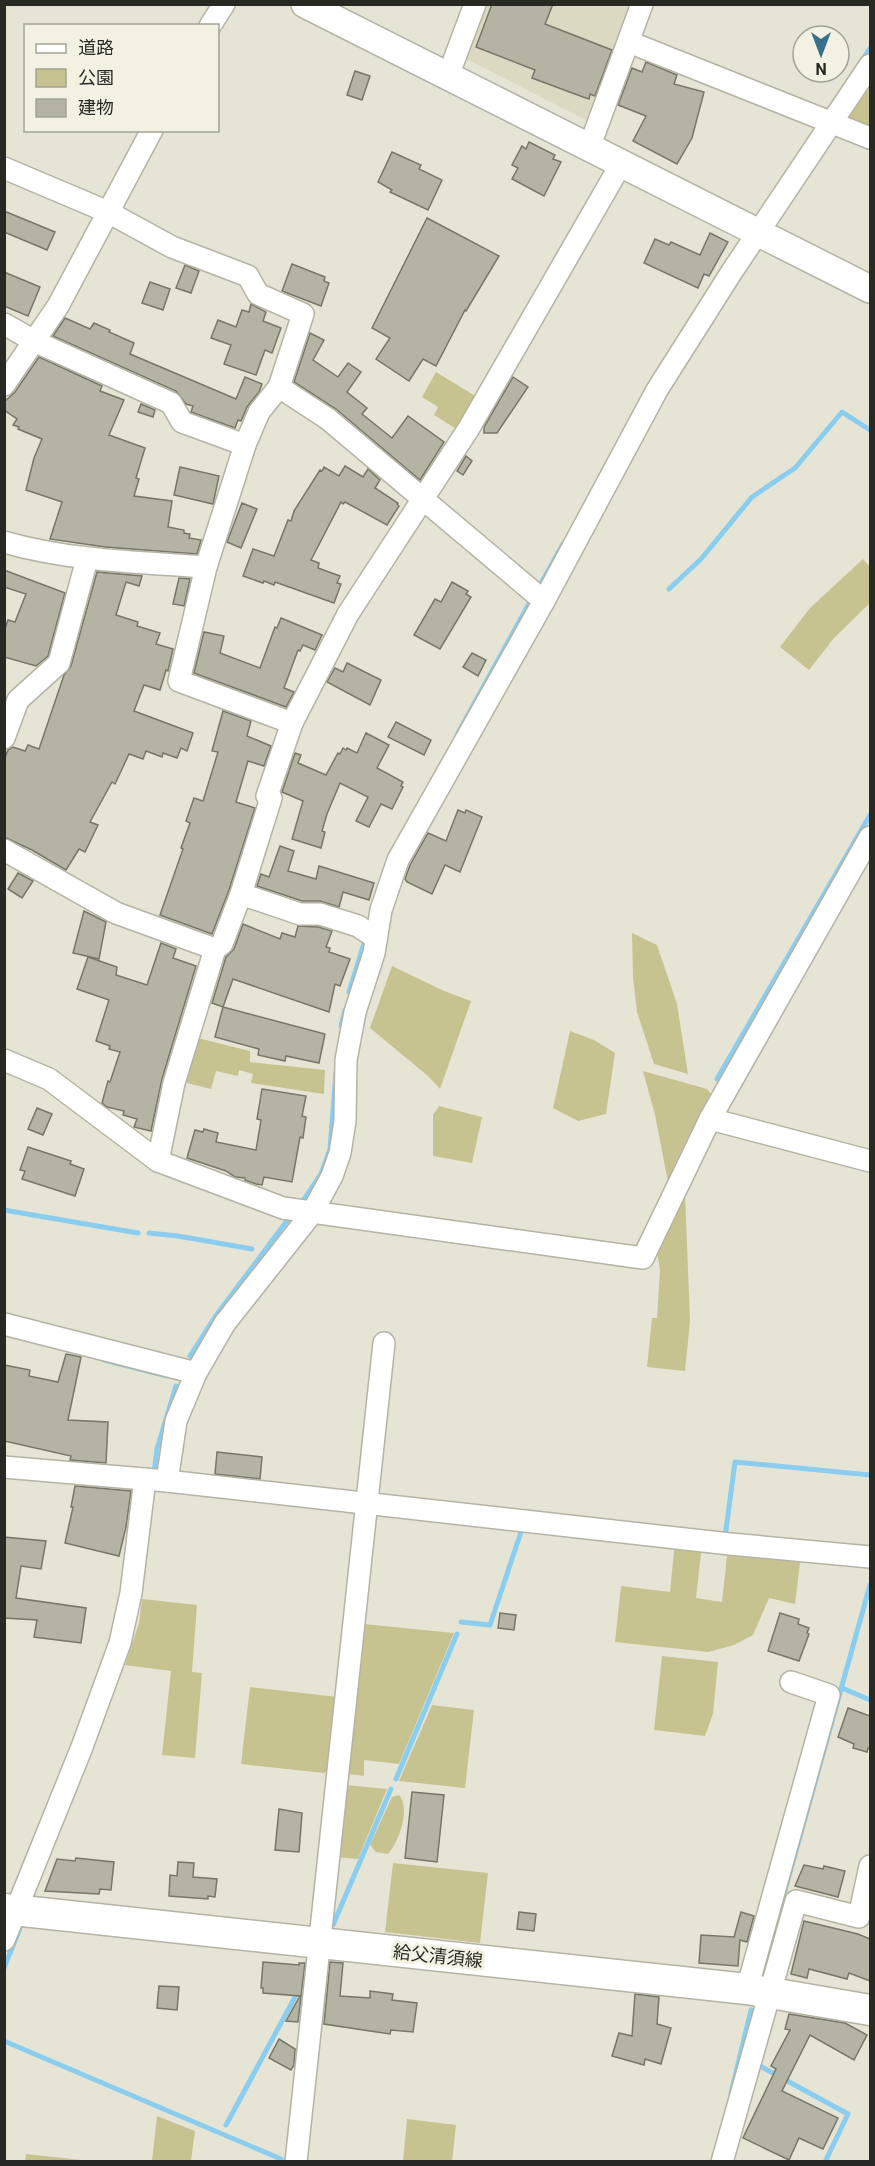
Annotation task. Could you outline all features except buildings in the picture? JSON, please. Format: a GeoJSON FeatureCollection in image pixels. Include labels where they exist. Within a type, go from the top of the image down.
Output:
{"type":"FeatureCollection","features":[{"type":"Feature","properties":{"kind":"main road","name":"給父清須線"},"geometry":{"type":"LineString","coordinates":[[11,1909],[758,1990],[870,2010]]}},
{"type":"Feature","properties":{"kind":"street"},"geometry":{"type":"LineString","coordinates":[[211,24],[224,4]]}},
{"type":"Feature","properties":{"kind":"street"},"geometry":{"type":"LineString","coordinates":[[305,4],[870,290]]}},
{"type":"Feature","properties":{"kind":"street"},"geometry":{"type":"LineString","coordinates":[[448,76],[475,4]]}},
{"type":"Feature","properties":{"kind":"street"},"geometry":{"type":"LineString","coordinates":[[589,148],[642,4]]}},
{"type":"Feature","properties":{"kind":"street"},"geometry":{"type":"LineString","coordinates":[[629,42],[870,138]]}},
{"type":"Feature","properties":{"kind":"street"},"geometry":{"type":"LineString","coordinates":[[167,1480],[176,1421],[196,1373],[225,1323],[312,1213],[332,1176],[340,1153],[345,1121],[346,1060],[355,1012],[374,952],[381,910],[398,860],[544,601],[657,390],[870,65]]}},
{"type":"Feature","properties":{"kind":"street"},"geometry":{"type":"LineString","coordinates":[[4,385],[36,342],[58,306],[152,132]]}},
{"type":"Feature","properties":{"kind":"street"},"geometry":{"type":"LineString","coordinates":[[158,1161],[174,1083],[215,949],[222,944],[241,894],[271,798],[267,796],[292,723],[348,614],[469,428],[621,164]]}},
{"type":"Feature","properties":{"kind":"street"},"geometry":{"type":"LineString","coordinates":[[4,168],[108,212],[172,246],[248,276],[258,294],[303,314],[279,387],[259,412],[245,444],[206,567],[179,681],[292,723]]}},
{"type":"Feature","properties":{"kind":"street"},"geometry":{"type":"LineString","coordinates":[[4,324],[36,342],[171,403],[182,422],[245,444]]}},
{"type":"Feature","properties":{"kind":"street"},"geometry":{"type":"LineString","coordinates":[[279,387],[328,419],[544,601]]}},
{"type":"Feature","properties":{"kind":"street"},"geometry":{"type":"LineString","coordinates":[[4,542],[87,559],[206,567]]}},
{"type":"Feature","properties":{"kind":"street"},"geometry":{"type":"LineString","coordinates":[[4,738],[18,700],[59,663],[87,559]]}},
{"type":"Feature","properties":{"kind":"street"},"geometry":{"type":"LineString","coordinates":[[4,1060],[49,1079],[158,1161],[283,1208],[644,1258],[710,1119],[870,837]]}},
{"type":"Feature","properties":{"kind":"street"},"geometry":{"type":"LineString","coordinates":[[4,850],[116,913],[215,949]]}},
{"type":"Feature","properties":{"kind":"street"},"geometry":{"type":"LineString","coordinates":[[241,894],[300,914],[320,915],[358,926],[376,938]]}},
{"type":"Feature","properties":{"kind":"street"},"geometry":{"type":"LineString","coordinates":[[710,1119],[870,1161]]}},
{"type":"Feature","properties":{"kind":"street"},"geometry":{"type":"LineString","coordinates":[[4,1324],[196,1373]]}},
{"type":"Feature","properties":{"kind":"street"},"geometry":{"type":"LineString","coordinates":[[296,2162],[384,1343]]}},
{"type":"Feature","properties":{"kind":"street"},"geometry":{"type":"LineString","coordinates":[[4,1467],[167,1480],[730,1544],[870,1557]]}},
{"type":"Feature","properties":{"kind":"street"},"geometry":{"type":"LineString","coordinates":[[4,1940],[11,1909],[82,1747],[120,1643],[131,1593],[146,1479]]}},
{"type":"Feature","properties":{"kind":"street"},"geometry":{"type":"LineString","coordinates":[[722,2162],[758,1990],[829,1695],[791,1682]]}},
{"type":"Feature","properties":{"kind":"street"},"geometry":{"type":"LineString","coordinates":[[758,1990],[796,1901],[859,1917],[870,1866]]}},
{"type":"Feature","properties":{"kind":"shaded area"},"geometry":{"type":"Polygon","coordinates":[[[484,5],[632,5],[588,121],[464,58],[484,5]]]}},
{"type":"Feature","properties":{"kind":"green space"},"geometry":{"type":"Polygon","coordinates":[[[870,74],[870,127],[849,119],[847,111],[870,74]]]}},
{"type":"Feature","properties":{"kind":"green space"},"geometry":{"type":"Polygon","coordinates":[[[436,372],[477,397],[458,430],[434,415],[438,407],[422,397],[436,372]]]}},
{"type":"Feature","properties":{"kind":"green space"},"geometry":{"type":"Polygon","coordinates":[[[863,559],[870,567],[870,603],[834,638],[809,670],[780,647],[810,608],[863,559]]]}},
{"type":"Feature","properties":{"kind":"green space"},"geometry":{"type":"Polygon","coordinates":[[[632,933],[657,945],[677,1004],[688,1074],[654,1064],[637,1012],[632,933]]]}},
{"type":"Feature","properties":{"kind":"green space"},"geometry":{"type":"Polygon","coordinates":[[[392,966],[471,1001],[440,1089],[428,1076],[370,1028],[392,966]]]}},
{"type":"Feature","properties":{"kind":"green space"},"geometry":{"type":"Polygon","coordinates":[[[570,1031],[594,1040],[615,1053],[606,1114],[578,1121],[553,1108],[570,1031]]]}},
{"type":"Feature","properties":{"kind":"green space"},"geometry":{"type":"Polygon","coordinates":[[[194,1037],[250,1051],[250,1062],[325,1070],[324,1094],[251,1083],[253,1074],[239,1070],[238,1076],[216,1071],[211,1089],[183,1082],[194,1037]]]}},
{"type":"Feature","properties":{"kind":"green space"},"geometry":{"type":"Polygon","coordinates":[[[643,1071],[707,1089],[711,1094],[669,1187],[655,1115],[643,1071]]]}},
{"type":"Feature","properties":{"kind":"green space"},"geometry":{"type":"Polygon","coordinates":[[[439,1106],[482,1117],[472,1163],[433,1156],[433,1115],[439,1106]]]}},
{"type":"Feature","properties":{"kind":"green space"},"geometry":{"type":"Polygon","coordinates":[[[685,1193],[690,1321],[685,1371],[647,1367],[652,1318],[657,1318],[660,1270],[657,1251],[685,1193]]]}},
{"type":"Feature","properties":{"kind":"green space"},"geometry":{"type":"Polygon","coordinates":[[[675,1541],[702,1544],[696,1598],[722,1602],[728,1547],[801,1555],[795,1604],[769,1598],[753,1635],[734,1645],[708,1652],[615,1642],[621,1586],[670,1592],[675,1541]]]}},
{"type":"Feature","properties":{"kind":"green space"},"geometry":{"type":"Polygon","coordinates":[[[142,1599],[197,1605],[192,1672],[202,1673],[195,1758],[162,1755],[171,1671],[125,1665],[139,1623],[142,1599]]]}},
{"type":"Feature","properties":{"kind":"green space"},"geometry":{"type":"Polygon","coordinates":[[[364,1624],[454,1633],[399,1764],[364,1760],[364,1776],[349,1774],[344,1769],[364,1624]]]}},
{"type":"Feature","properties":{"kind":"green space"},"geometry":{"type":"Polygon","coordinates":[[[662,1656],[718,1662],[713,1714],[705,1736],[654,1730],[662,1656]]]}},
{"type":"Feature","properties":{"kind":"green space"},"geometry":{"type":"Polygon","coordinates":[[[250,1687],[338,1697],[332,1768],[324,1773],[241,1764],[250,1687]]]}},
{"type":"Feature","properties":{"kind":"green space"},"geometry":{"type":"Polygon","coordinates":[[[432,1705],[474,1710],[465,1788],[399,1781],[432,1705]]]}},
{"type":"Feature","properties":{"kind":"green space"},"geometry":{"type":"Polygon","coordinates":[[[346,1785],[387,1789],[358,1859],[335,1857],[346,1785]]]}},
{"type":"Feature","properties":{"kind":"green space"},"geometry":{"type":"Polygon","coordinates":[[[399,1795],[404,1808],[404,1816],[396,1842],[388,1854],[376,1852],[370,1845],[392,1797],[399,1795]]]}},
{"type":"Feature","properties":{"kind":"green space"},"geometry":{"type":"Polygon","coordinates":[[[393,1863],[488,1873],[480,1943],[385,1932],[393,1863]]]}},
{"type":"Feature","properties":{"kind":"green space"},"geometry":{"type":"Polygon","coordinates":[[[157,2116],[195,2131],[191,2161],[152,2161],[157,2116]]]}},
{"type":"Feature","properties":{"kind":"green space"},"geometry":{"type":"Polygon","coordinates":[[[407,2119],[456,2125],[452,2161],[403,2161],[407,2119]]]}},
{"type":"Feature","properties":{"kind":"green space"},"geometry":{"type":"Polygon","coordinates":[[[26,2154],[91,2161],[25,2161],[26,2154]]]}},
{"type":"Feature","properties":{"kind":"waterway"},"geometry":{"type":"LineString","coordinates":[[863,59],[870,48]]}},
{"type":"Feature","properties":{"kind":"waterway"},"geometry":{"type":"LineString","coordinates":[[669,589],[701,559],[752,497],[795,468],[842,412],[870,430]]}},
{"type":"Feature","properties":{"kind":"waterway"},"geometry":{"type":"LineString","coordinates":[[539,587],[563,544]]}},
{"type":"Feature","properties":{"kind":"waterway"},"geometry":{"type":"LineString","coordinates":[[458,733],[531,600]]}},
{"type":"Feature","properties":{"kind":"waterway"},"geometry":{"type":"LineString","coordinates":[[717,1079],[870,815]]}},
{"type":"Feature","properties":{"kind":"waterway"},"geometry":{"type":"LineString","coordinates":[[349,992],[365,940]]}},
{"type":"Feature","properties":{"kind":"waterway"},"geometry":{"type":"LineString","coordinates":[[341,1026],[345,1010]]}},
{"type":"Feature","properties":{"kind":"waterway"},"geometry":{"type":"LineString","coordinates":[[303,1201],[321,1174],[330,1149],[336,1072]]}},
{"type":"Feature","properties":{"kind":"waterway"},"geometry":{"type":"LineString","coordinates":[[4,1210],[138,1233]]}},
{"type":"Feature","properties":{"kind":"waterway"},"geometry":{"type":"LineString","coordinates":[[190,1356],[215,1317],[289,1218]]}},
{"type":"Feature","properties":{"kind":"waterway"},"geometry":{"type":"LineString","coordinates":[[149,1233],[252,1249]]}},
{"type":"Feature","properties":{"kind":"waterway"},"geometry":{"type":"LineString","coordinates":[[104,1360],[167,1376]]}},
{"type":"Feature","properties":{"kind":"waterway"},"geometry":{"type":"LineString","coordinates":[[154,1473],[157,1449],[176,1386]]}},
{"type":"Feature","properties":{"kind":"waterway"},"geometry":{"type":"LineString","coordinates":[[725,1537],[735,1462],[870,1475]]}},
{"type":"Feature","properties":{"kind":"waterway"},"geometry":{"type":"LineString","coordinates":[[461,1622],[490,1625],[523,1526]]}},
{"type":"Feature","properties":{"kind":"waterway"},"geometry":{"type":"LineString","coordinates":[[782,1901],[870,1585]]}},
{"type":"Feature","properties":{"kind":"waterway"},"geometry":{"type":"LineString","coordinates":[[396,1779],[457,1634]]}},
{"type":"Feature","properties":{"kind":"waterway"},"geometry":{"type":"LineString","coordinates":[[842,1688],[870,1700]]}},
{"type":"Feature","properties":{"kind":"waterway"},"geometry":{"type":"LineString","coordinates":[[333,1925],[391,1789]]}},
{"type":"Feature","properties":{"kind":"waterway"},"geometry":{"type":"LineString","coordinates":[[4,1968],[20,1928]]}},
{"type":"Feature","properties":{"kind":"waterway"},"geometry":{"type":"LineString","coordinates":[[226,2125],[308,1973]]}},
{"type":"Feature","properties":{"kind":"waterway"},"geometry":{"type":"LineString","coordinates":[[731,2093],[751,2010]]}},
{"type":"Feature","properties":{"kind":"waterway"},"geometry":{"type":"LineString","coordinates":[[4,2041],[281,2159]]}},
{"type":"Feature","properties":{"kind":"waterway"},"geometry":{"type":"LineString","coordinates":[[760,2066],[848,2114],[825,2162]]}}]}
